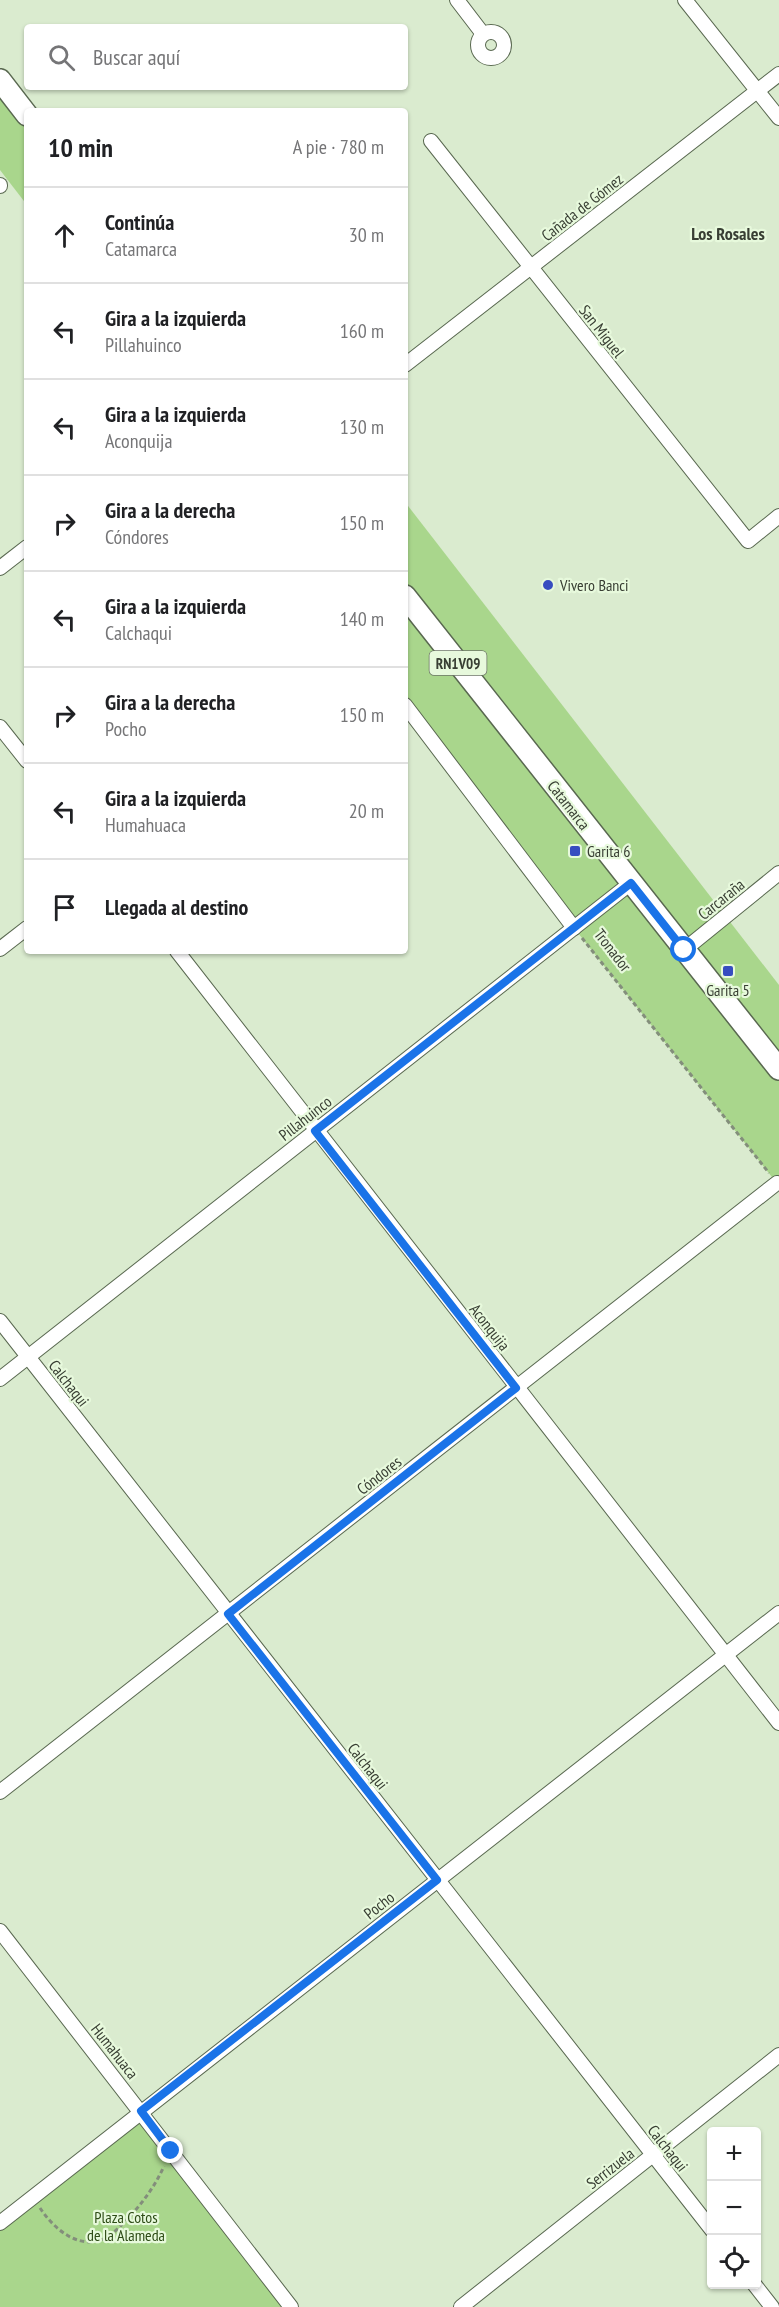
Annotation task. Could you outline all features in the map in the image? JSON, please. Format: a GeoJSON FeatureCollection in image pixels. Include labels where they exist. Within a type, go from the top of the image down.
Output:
{"type":"FeatureCollection","features":[{"type":"Feature","properties":{"kind":"main road"},"geometry":{"type":"LineString","coordinates":[[0,80],[24,111]]}},
{"type":"Feature","properties":{"kind":"main road","name":"Catamarca"},"geometry":{"type":"LineString","coordinates":[[408,600],[779,1070]]}},
{"type":"Feature","properties":{"kind":"street"},"geometry":{"type":"LineString","coordinates":[[457,0],[483,34]]}},
{"type":"Feature","properties":{"kind":"street"},"geometry":{"type":"LineString","coordinates":[[685,0],[779,118]]}},
{"type":"Feature","properties":{"kind":"street","name":"Cañada de Gómez"},"geometry":{"type":"LineString","coordinates":[[408,363],[779,74]]}},
{"type":"Feature","properties":{"kind":"street","name":"San Miguel"},"geometry":{"type":"LineString","coordinates":[[431,141],[748,541],[779,516]]}},
{"type":"Feature","properties":{"kind":"street"},"geometry":{"type":"LineString","coordinates":[[0,568],[24,549]]}},
{"type":"Feature","properties":{"kind":"street","name":"Tronador"},"geometry":{"type":"LineString","coordinates":[[408,709],[574,928]]}},
{"type":"Feature","properties":{"kind":"street"},"geometry":{"type":"LineString","coordinates":[[0,727],[24,757]]}},
{"type":"Feature","properties":{"kind":"street","name":"Carcaraña"},"geometry":{"type":"LineString","coordinates":[[684,950],[779,873]]}},
{"type":"Feature","properties":{"kind":"street","name":"Pillahuinco"},"geometry":{"type":"LineString","coordinates":[[0,1379],[631,883]]}},
{"type":"Feature","properties":{"kind":"street"},"geometry":{"type":"LineString","coordinates":[[0,949],[24,930]]}},
{"type":"Feature","properties":{"kind":"street","name":"Aconquija"},"geometry":{"type":"LineString","coordinates":[[179,954],[315,1131],[779,1723]]}},
{"type":"Feature","properties":{"kind":"street","name":"Cóndores"},"geometry":{"type":"LineString","coordinates":[[0,1792],[777,1183]]}},
{"type":"Feature","properties":{"kind":"street","name":"Calchaqui"},"geometry":{"type":"LineString","coordinates":[[0,1321],[707,2225]]}},
{"type":"Feature","properties":{"kind":"street","name":"Pocho"},"geometry":{"type":"LineString","coordinates":[[0,2223],[779,1613]]}},
{"type":"Feature","properties":{"kind":"street","name":"Humahuaca"},"geometry":{"type":"LineString","coordinates":[[0,1931],[291,2307]]}},
{"type":"Feature","properties":{"kind":"street","name":"Serrizuela"},"geometry":{"type":"LineString","coordinates":[[461,2307],[779,2055]]}},
{"type":"Feature","properties":{"kind":"street"},"geometry":{"type":"LineString","coordinates":[[758,2289],[772,2307]]}},
{"type":"Feature","properties":{"kind":"path","name":"Tronador"},"geometry":{"type":"LineString","coordinates":[[574,928],[777,1183]]}},
{"type":"Feature","properties":{"kind":"path"},"geometry":{"type":"LineString","coordinates":[[33,2197],[48,2221],[75,2240],[93,2242],[107,2238],[122,2225],[156,2185],[171,2151]]}},
{"type":"Feature","properties":{"kind":"green space"},"geometry":{"type":"Polygon","coordinates":[[[0,80],[24,111],[24,201],[0,170],[0,80]]]}},
{"type":"Feature","properties":{"kind":"green space"},"geometry":{"type":"Polygon","coordinates":[[[408,506],[779,985],[779,1186],[574,928],[408,709],[408,506]]]}},
{"type":"Feature","properties":{"kind":"green space","name":"Plaza Cotos de la Alameda"},"geometry":{"type":"Polygon","coordinates":[[[141,2111],[291,2307],[0,2307],[0,2223],[141,2111]]]}},
{"type":"Feature","properties":{"kind":"place","name":"Vivero Banci"},"geometry":{"type":"Point","coordinates":[548,585]}},
{"type":"Feature","properties":{"kind":"place","name":"Garita 6"},"geometry":{"type":"Point","coordinates":[575,851]}},
{"type":"Feature","properties":{"kind":"place","name":"Garita 5"},"geometry":{"type":"Point","coordinates":[728,971]}},
{"type":"Feature","properties":{"kind":"district","name":"Los Rosales"},"geometry":{"type":"Point","coordinates":[728,233]}},
{"type":"Feature","properties":{"kind":"route"},"geometry":{"type":"LineString","coordinates":[[171,2151],[141,2111],[437,1880],[228,1614],[516,1388],[315,1131],[631,883],[684,950]]}}]}
